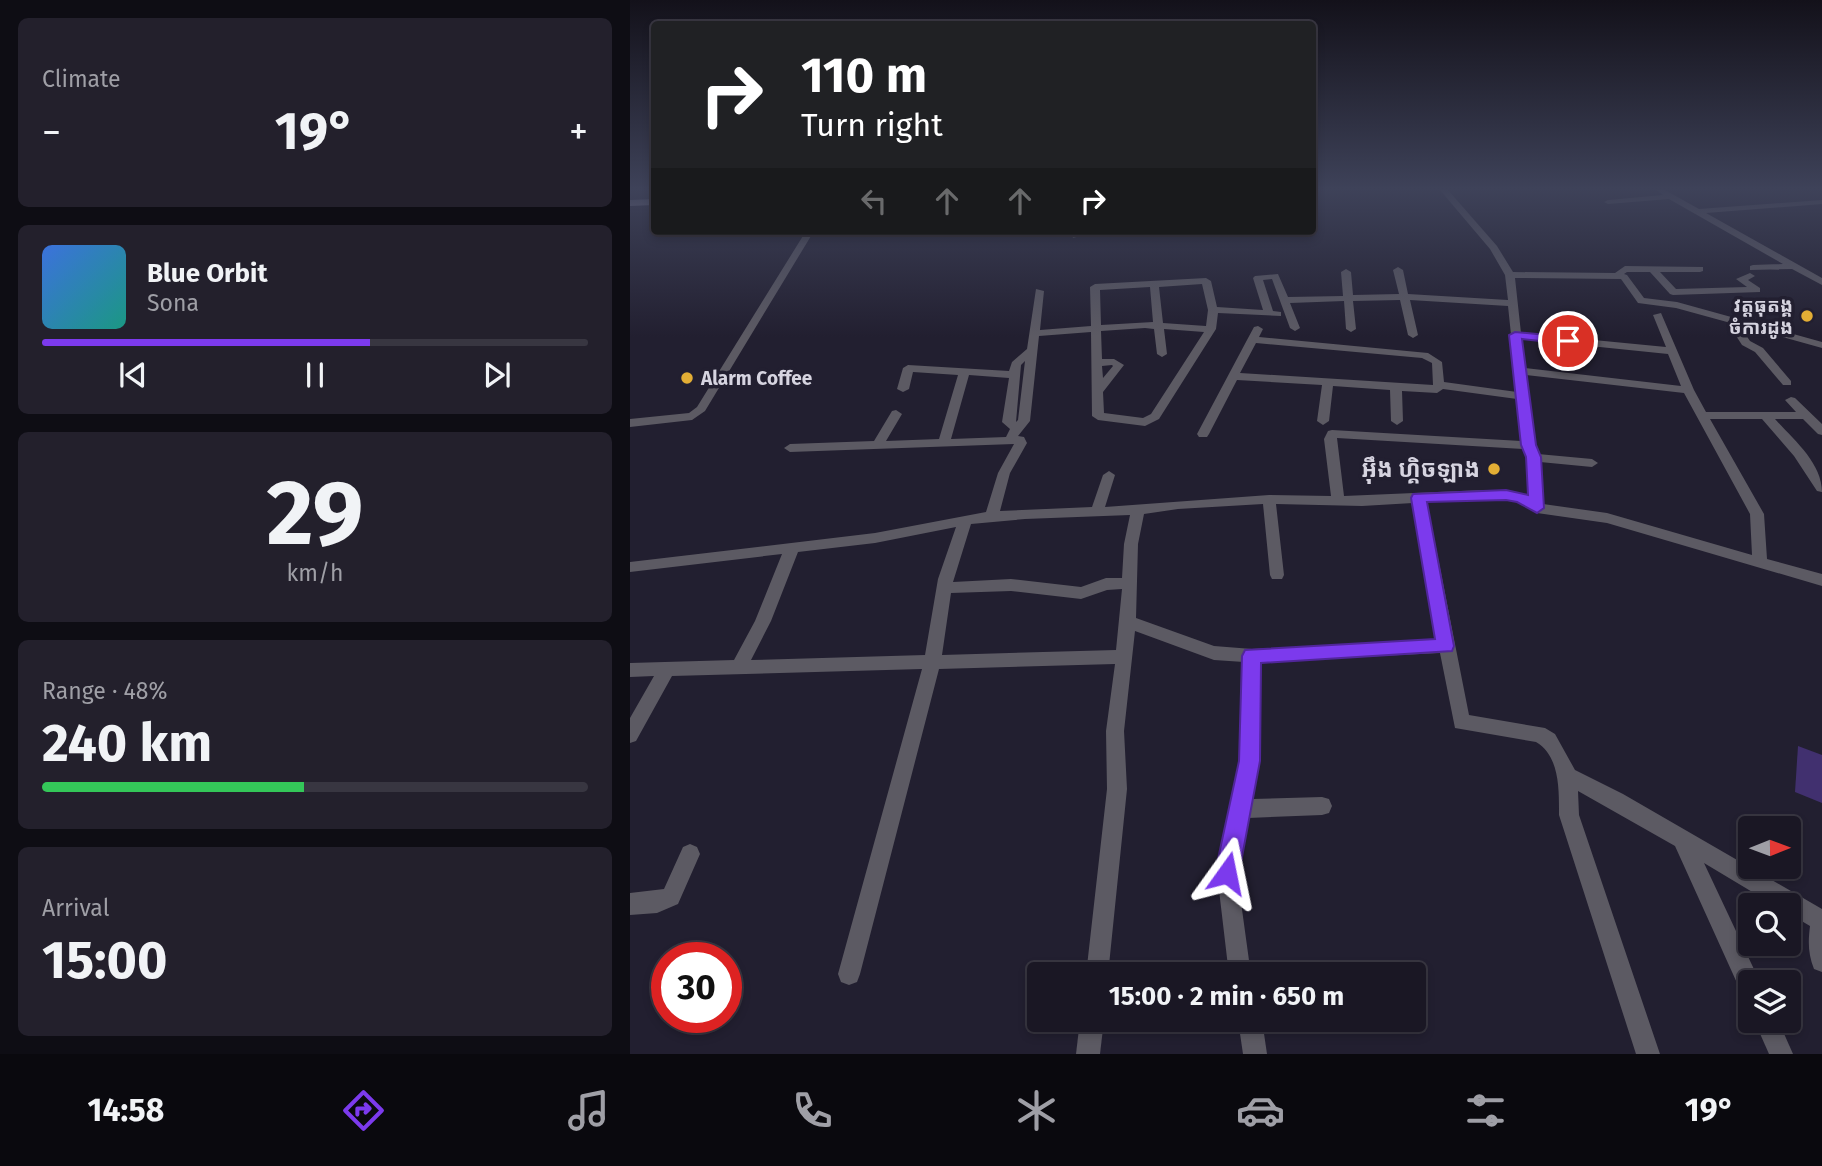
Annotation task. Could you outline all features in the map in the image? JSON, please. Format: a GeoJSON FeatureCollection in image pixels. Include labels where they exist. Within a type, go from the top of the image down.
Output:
{"type":"FeatureCollection","features":[{"type":"Feature","properties":{"kind":"street"},"geometry":{"type":"LineString","coordinates":[[630,423],[692,416],[701,409],[805,239]]}},
{"type":"Feature","properties":{"kind":"street"},"geometry":{"type":"LineString","coordinates":[[1486,239],[1510,275],[1537,508]]}},
{"type":"Feature","properties":{"kind":"street"},"geometry":{"type":"LineString","coordinates":[[1747,239],[1822,282]]}},
{"type":"Feature","properties":{"kind":"street"},"geometry":{"type":"LineString","coordinates":[[1653,269],[1673,292],[1757,290],[1741,279],[1752,272],[1794,266]]}},
{"type":"Feature","properties":{"kind":"street"},"geometry":{"type":"LineString","coordinates":[[1617,276],[1625,269],[1700,268]]}},
{"type":"Feature","properties":{"kind":"street"},"geometry":{"type":"LineString","coordinates":[[1398,270],[1413,335]]}},
{"type":"Feature","properties":{"kind":"street"},"geometry":{"type":"LineString","coordinates":[[1346,272],[1351,329]]}},
{"type":"Feature","properties":{"kind":"street"},"geometry":{"type":"LineString","coordinates":[[1510,275],[1617,276],[1627,279],[1641,301],[1716,312],[1732,322],[1822,345]]}},
{"type":"Feature","properties":{"kind":"street"},"geometry":{"type":"LineString","coordinates":[[1269,314],[1258,278],[1275,276],[1295,328]]}},
{"type":"Feature","properties":{"kind":"street"},"geometry":{"type":"LineString","coordinates":[[1206,281],[1213,310],[1211,329],[1150,421],[1100,418],[1097,415],[1095,288],[1154,284],[1206,281]]}},
{"type":"Feature","properties":{"kind":"street"},"geometry":{"type":"LineString","coordinates":[[1154,284],[1162,354]]}},
{"type":"Feature","properties":{"kind":"street"},"geometry":{"type":"LineString","coordinates":[[790,448],[944,442],[1014,434],[1024,421],[1039,291]]}},
{"type":"Feature","properties":{"kind":"street"},"geometry":{"type":"LineString","coordinates":[[1284,300],[1405,296],[1513,303]]}},
{"type":"Feature","properties":{"kind":"street"},"geometry":{"type":"LineString","coordinates":[[1213,310],[1290,315]]}},
{"type":"Feature","properties":{"kind":"street"},"geometry":{"type":"LineString","coordinates":[[1658,315],[1688,390],[1757,514],[1760,561]]}},
{"type":"Feature","properties":{"kind":"street"},"geometry":{"type":"LineString","coordinates":[[1732,322],[1746,342],[1759,350],[1787,383]]}},
{"type":"Feature","properties":{"kind":"street"},"geometry":{"type":"LineString","coordinates":[[992,517],[1004,473],[1021,443],[1008,422],[1016,364],[1034,340],[1097,330],[1146,330],[1158,327],[1211,329]]}},
{"type":"Feature","properties":{"kind":"street"},"geometry":{"type":"LineString","coordinates":[[1203,434],[1255,334],[1424,355],[1437,362],[1439,385],[1437,390],[1234,376]]}},
{"type":"Feature","properties":{"kind":"street"},"geometry":{"type":"LineString","coordinates":[[1515,335],[1672,351]]}},
{"type":"Feature","properties":{"kind":"street"},"geometry":{"type":"LineString","coordinates":[[1097,363],[1114,362],[1119,365],[1097,392]]}},
{"type":"Feature","properties":{"kind":"street"},"geometry":{"type":"LineString","coordinates":[[903,389],[908,368],[1014,375]]}},
{"type":"Feature","properties":{"kind":"street"},"geometry":{"type":"LineString","coordinates":[[1520,371],[1688,390]]}},
{"type":"Feature","properties":{"kind":"street"},"geometry":{"type":"LineString","coordinates":[[944,442],[964,372]]}},
{"type":"Feature","properties":{"kind":"street"},"geometry":{"type":"LineString","coordinates":[[1324,421],[1328,382]]}},
{"type":"Feature","properties":{"kind":"street"},"geometry":{"type":"LineString","coordinates":[[1439,385],[1523,396]]}},
{"type":"Feature","properties":{"kind":"street"},"geometry":{"type":"LineString","coordinates":[[1396,387],[1397,421]]}},
{"type":"Feature","properties":{"kind":"street"},"geometry":{"type":"LineString","coordinates":[[1791,400],[1822,431]]}},
{"type":"Feature","properties":{"kind":"street"},"geometry":{"type":"LineString","coordinates":[[877,446],[895,414]]}},
{"type":"Feature","properties":{"kind":"street"},"geometry":{"type":"LineString","coordinates":[[1702,416],[1806,415]]}},
{"type":"Feature","properties":{"kind":"street"},"geometry":{"type":"LineString","coordinates":[[1766,416],[1798,453],[1822,488]]}},
{"type":"Feature","properties":{"kind":"street"},"geometry":{"type":"LineString","coordinates":[[1338,501],[1332,434],[1531,451],[1592,463]]}},
{"type":"Feature","properties":{"kind":"street"},"geometry":{"type":"LineString","coordinates":[[1097,511],[1109,475]]}},
{"type":"Feature","properties":{"kind":"street"},"geometry":{"type":"LineString","coordinates":[[630,567],[875,538],[992,517],[1138,510],[1178,504],[1269,499],[1338,501],[1506,495],[1522,498],[1537,508],[1591,514],[1822,580]]}},
{"type":"Feature","properties":{"kind":"street"},"geometry":{"type":"LineString","coordinates":[[1419,498],[1461,722],[1539,734],[1549,740],[1568,776],[1569,815],[1648,1054]]}},
{"type":"Feature","properties":{"kind":"street"},"geometry":{"type":"LineString","coordinates":[[1269,499],[1276,575]]}},
{"type":"Feature","properties":{"kind":"street"},"geometry":{"type":"LineString","coordinates":[[1098,962],[1117,789],[1115,731],[1128,622],[1131,544],[1138,510]]}},
{"type":"Feature","properties":{"kind":"street"},"geometry":{"type":"LineString","coordinates":[[849,974],[932,663],[944,588],[965,521]]}},
{"type":"Feature","properties":{"kind":"street"},"geometry":{"type":"LineString","coordinates":[[739,667],[763,621],[792,548]]}},
{"type":"Feature","properties":{"kind":"street"},"geometry":{"type":"LineString","coordinates":[[944,588],[1011,585],[1081,593],[1106,584],[1129,583]]}},
{"type":"Feature","properties":{"kind":"street"},"geometry":{"type":"LineString","coordinates":[[1128,622],[1214,653],[1252,656],[1445,646]]}},
{"type":"Feature","properties":{"kind":"street"},"geometry":{"type":"LineString","coordinates":[[1238,962],[1227,873],[1250,761],[1252,656]]}},
{"type":"Feature","properties":{"kind":"street"},"geometry":{"type":"LineString","coordinates":[[630,670],[1123,657]]}},
{"type":"Feature","properties":{"kind":"street"},"geometry":{"type":"LineString","coordinates":[[630,735],[667,669]]}},
{"type":"Feature","properties":{"kind":"street"},"geometry":{"type":"LineString","coordinates":[[1568,776],[1822,921],[1819,949],[1822,961]]}},
{"type":"Feature","properties":{"kind":"street"},"geometry":{"type":"LineString","coordinates":[[1240,809],[1322,806]]}},
{"type":"Feature","properties":{"kind":"street"},"geometry":{"type":"LineString","coordinates":[[1684,842],[1743,970]]}},
{"type":"Feature","properties":{"kind":"street"},"geometry":{"type":"LineString","coordinates":[[630,904],[657,902],[671,897],[690,854]]}},
{"type":"Feature","properties":{"kind":"street"},"geometry":{"type":"LineString","coordinates":[[1088,1054],[1091,1032]]}},
{"type":"Feature","properties":{"kind":"street"},"geometry":{"type":"LineString","coordinates":[[1252,1032],[1255,1054]]}},
{"type":"Feature","properties":{"kind":"street"},"geometry":{"type":"LineString","coordinates":[[1772,1033],[1781,1054]]}},
{"type":"Feature","properties":{"kind":"building"},"geometry":{"type":"Polygon","coordinates":[[[1798,746],[1822,755],[1822,803],[1795,792],[1798,746]]]}},
{"type":"Feature","properties":{"kind":"place","name":"វត្តធុតង្គ ចំការដូង"},"geometry":{"type":"Point","coordinates":[1807,316]}},
{"type":"Feature","properties":{"kind":"place","name":"Alarm Coffee"},"geometry":{"type":"Point","coordinates":[687,378]}},
{"type":"Feature","properties":{"kind":"place","name":"អ៊ឹង ហ្គិចឡាង"},"geometry":{"type":"Point","coordinates":[1494,469]}},
{"type":"Feature","properties":{"kind":"route"},"geometry":{"type":"LineString","coordinates":[[1227,873],[1250,761],[1252,656],[1445,646],[1419,498],[1506,495],[1522,498],[1537,508],[1533,457],[1528,445],[1515,335],[1568,341]]}}]}
